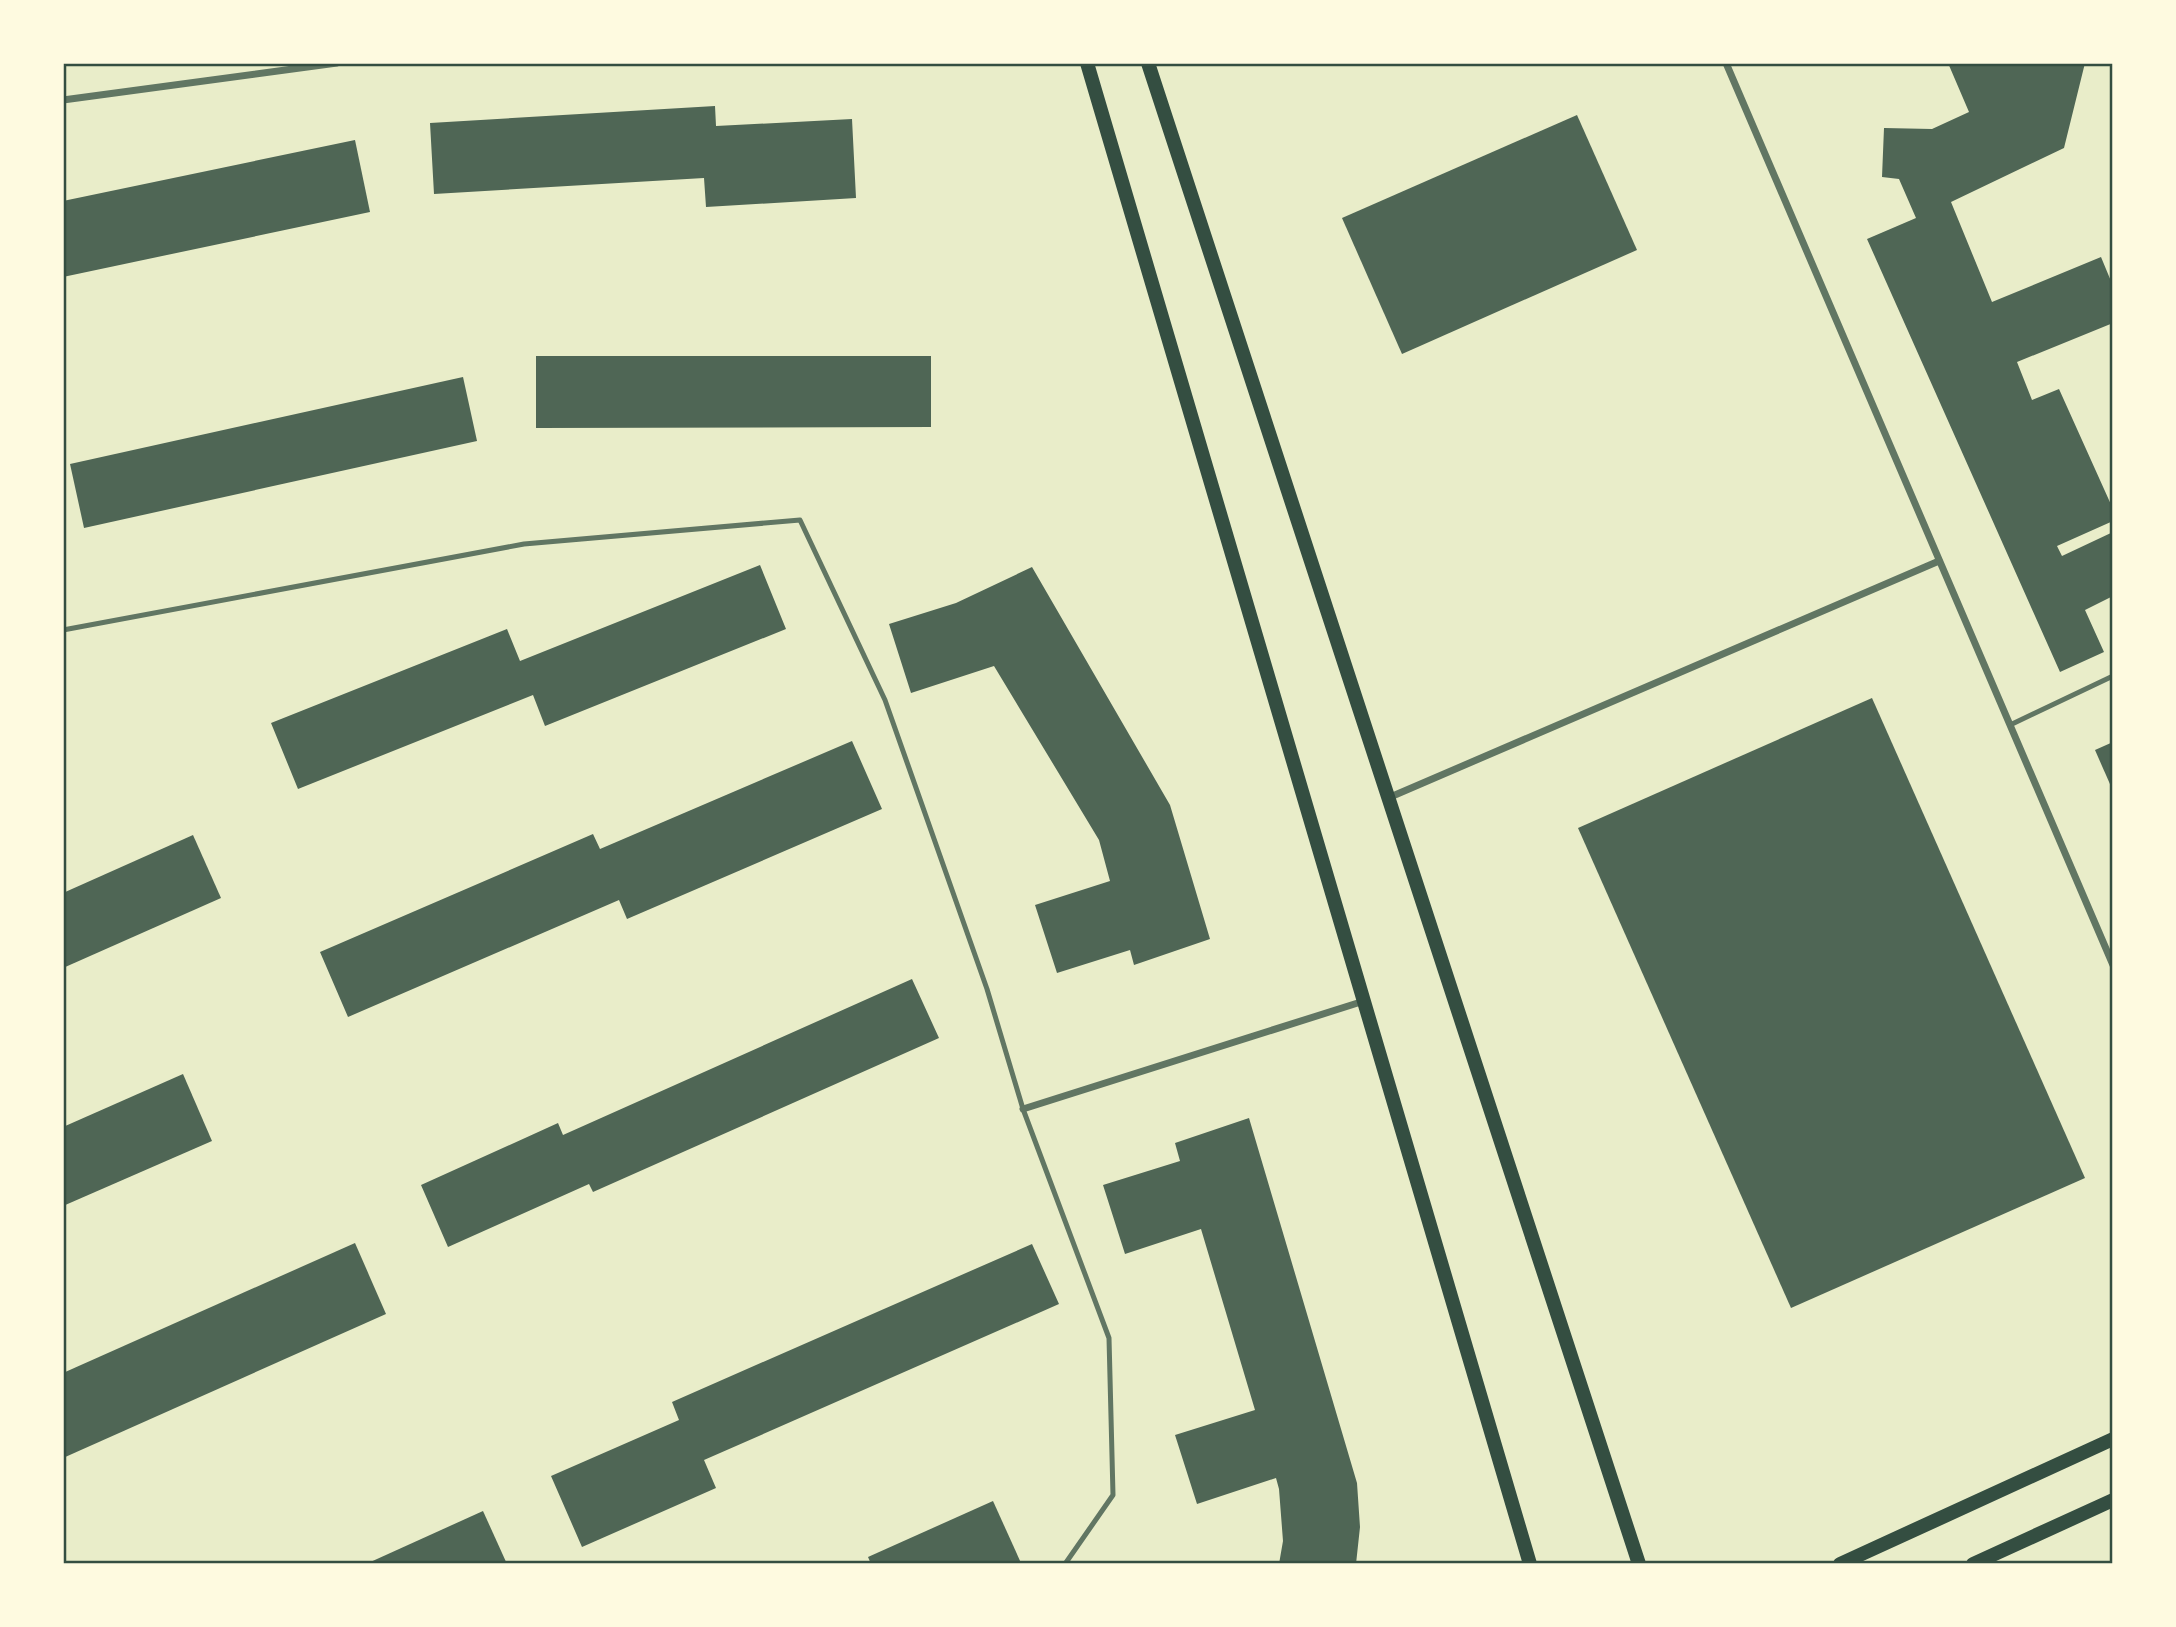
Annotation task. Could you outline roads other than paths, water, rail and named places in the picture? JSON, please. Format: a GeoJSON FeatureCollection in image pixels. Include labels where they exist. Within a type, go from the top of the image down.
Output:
{"type":"FeatureCollection","features":[{"type":"Feature","properties":{"kind":"main road"},"geometry":{"type":"LineString","coordinates":[[1087,63],[1530,1564]]}},
{"type":"Feature","properties":{"kind":"main road"},"geometry":{"type":"LineString","coordinates":[[1148,63],[1639,1564]]}},
{"type":"Feature","properties":{"kind":"main road"},"geometry":{"type":"LineString","coordinates":[[1840,1564],[2113,1439]]}},
{"type":"Feature","properties":{"kind":"main road"},"geometry":{"type":"LineString","coordinates":[[1973,1564],[2113,1500]]}},
{"type":"Feature","properties":{"kind":"street"},"geometry":{"type":"LineString","coordinates":[[63,100],[337,63]]}},
{"type":"Feature","properties":{"kind":"street"},"geometry":{"type":"LineString","coordinates":[[1726,63],[2113,965]]}},
{"type":"Feature","properties":{"kind":"street"},"geometry":{"type":"LineString","coordinates":[[1388,798],[1939,561]]}},
{"type":"Feature","properties":{"kind":"street"},"geometry":{"type":"LineString","coordinates":[[1023,1109],[1364,1001]]}},
{"type":"Feature","properties":{"kind":"lane"},"geometry":{"type":"LineString","coordinates":[[63,629],[524,544],[800,520],[885,700],[986,989],[1023,1109],[1109,1338],[1113,1495],[1065,1564]]}},
{"type":"Feature","properties":{"kind":"lane"},"geometry":{"type":"LineString","coordinates":[[2010,725],[2113,676]]}}]}
